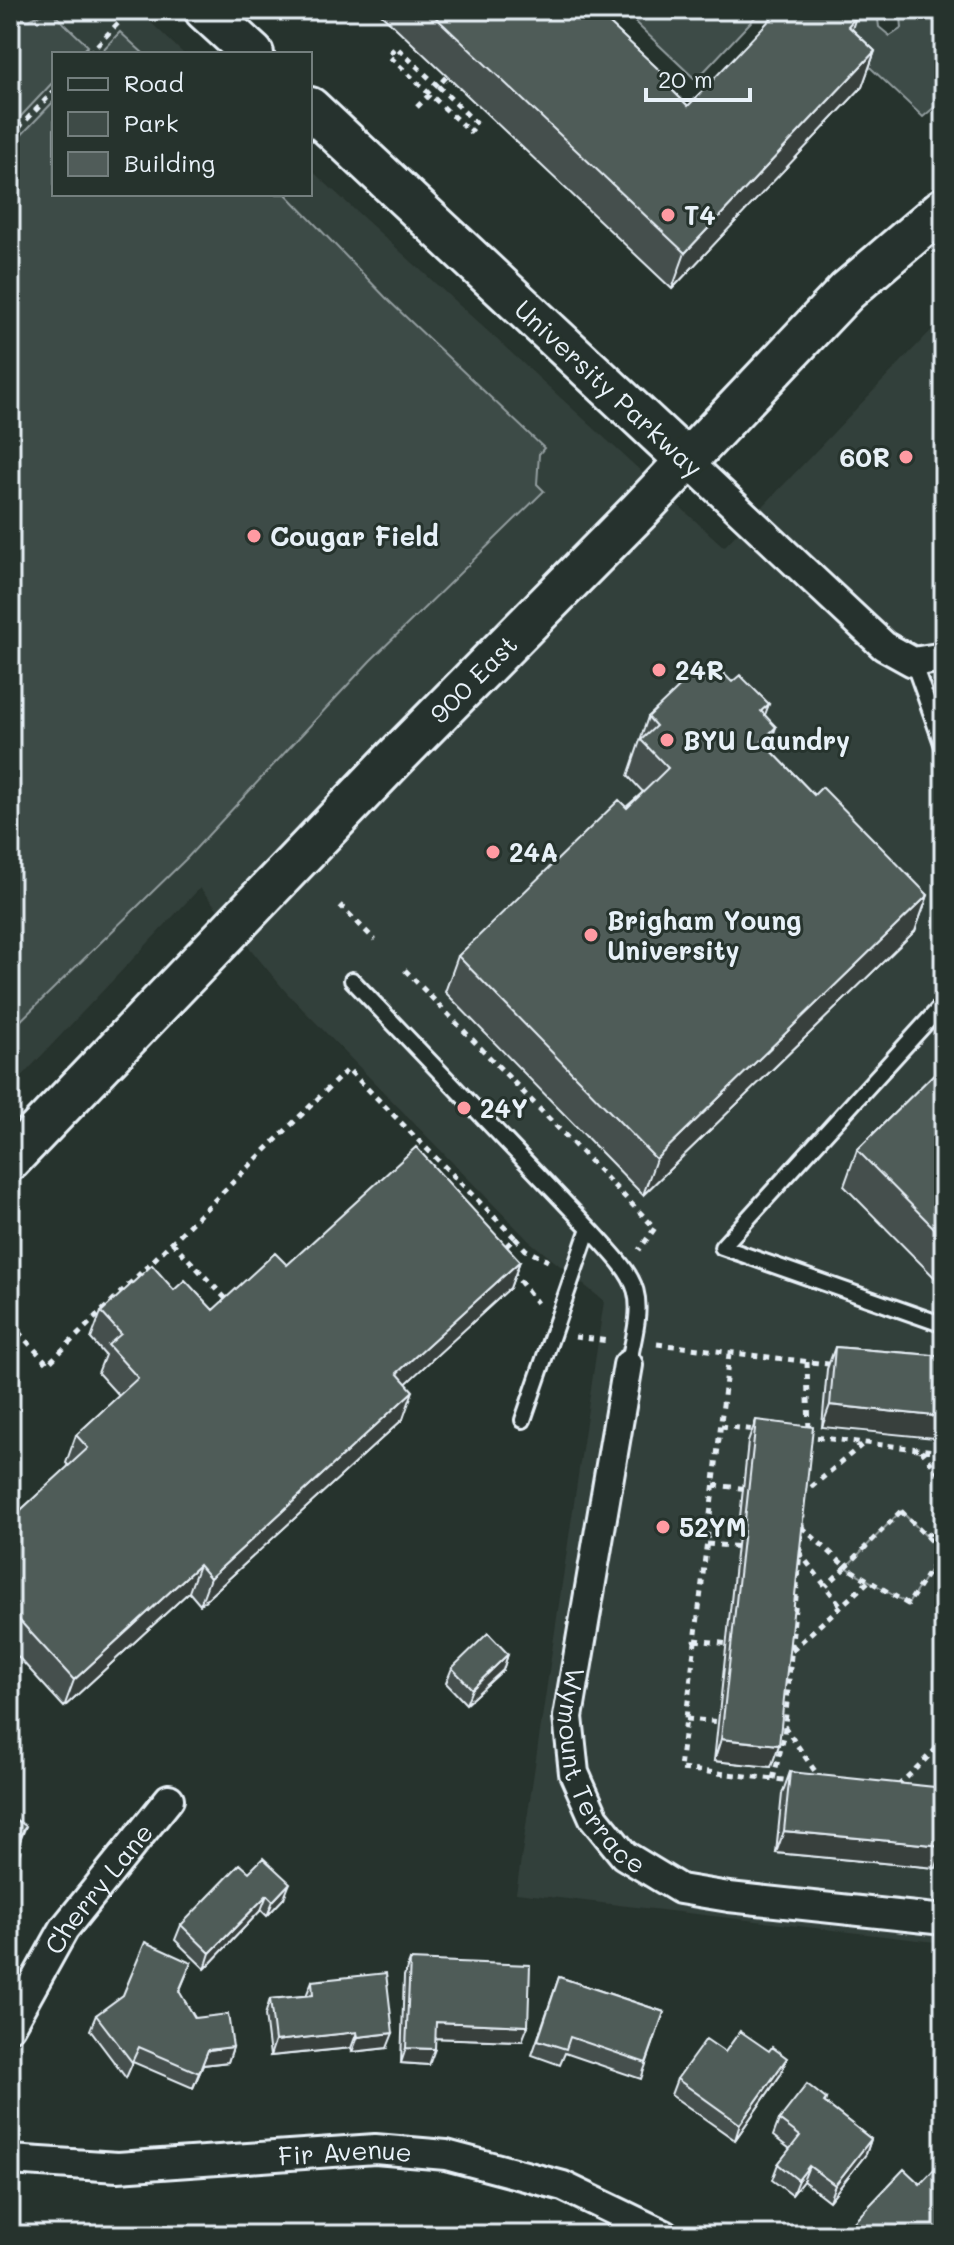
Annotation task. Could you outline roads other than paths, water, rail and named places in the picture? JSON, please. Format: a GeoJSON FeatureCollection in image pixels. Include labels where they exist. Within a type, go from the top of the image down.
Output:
{"type":"FeatureCollection","features":[{"type":"Feature","properties":{"kind":"main road"},"geometry":{"type":"LineString","coordinates":[[205,10],[251,52]]}},
{"type":"Feature","properties":{"kind":"main road","name":"University Parkway"},"geometry":{"type":"LineString","coordinates":[[312,110],[687,461]]}},
{"type":"Feature","properties":{"kind":"main road","name":"900 East"},"geometry":{"type":"LineString","coordinates":[[10,1160],[394,759],[687,461],[847,291],[944,208]]}},
{"type":"Feature","properties":{"kind":"street","name":"University Parkway"},"geometry":{"type":"LineString","coordinates":[[687,461],[884,646],[913,662]]}},
{"type":"Feature","properties":{"kind":"street"},"geometry":{"type":"LineString","coordinates":[[913,662],[944,657]]}},
{"type":"Feature","properties":{"kind":"street","name":"Wymount Terrace"},"geometry":{"type":"LineString","coordinates":[[628,1365],[568,1717],[574,1773],[594,1818],[624,1855],[680,1889],[944,1920]]}},
{"type":"Feature","properties":{"kind":"street","name":"Cherry Lane"},"geometry":{"type":"LineString","coordinates":[[10,2026],[64,1929],[169,1799]]}},
{"type":"Feature","properties":{"kind":"street","name":"Fir Avenue"},"geometry":{"type":"LineString","coordinates":[[10,2160],[118,2167],[375,2149],[446,2155],[563,2186],[665,2235]]}},
{"type":"Feature","properties":{"kind":"lane"},"geometry":{"type":"LineString","coordinates":[[913,662],[944,749]]}},
{"type":"Feature","properties":{"kind":"lane"},"geometry":{"type":"LineString","coordinates":[[352,980],[624,1266],[635,1286],[640,1309],[628,1365]]}},
{"type":"Feature","properties":{"kind":"lane"},"geometry":{"type":"LineString","coordinates":[[944,1003],[722,1247],[944,1325]]}},
{"type":"Feature","properties":{"kind":"lane"},"geometry":{"type":"LineString","coordinates":[[523,1420],[589,1228]]}},
{"type":"Feature","properties":{"kind":"place","name":"T4"},"geometry":{"type":"Point","coordinates":[668,215]}},
{"type":"Feature","properties":{"kind":"place","name":"60R"},"geometry":{"type":"Point","coordinates":[906,457]}},
{"type":"Feature","properties":{"kind":"place","name":"Cougar Field"},"geometry":{"type":"Point","coordinates":[254,536]}},
{"type":"Feature","properties":{"kind":"place","name":"24R"},"geometry":{"type":"Point","coordinates":[659,670]}},
{"type":"Feature","properties":{"kind":"place","name":"BYU Laundry"},"geometry":{"type":"Point","coordinates":[667,740]}},
{"type":"Feature","properties":{"kind":"place","name":"24A"},"geometry":{"type":"Point","coordinates":[493,852]}},
{"type":"Feature","properties":{"kind":"place","name":"Brigham Young University"},"geometry":{"type":"Point","coordinates":[591,935]}},
{"type":"Feature","properties":{"kind":"place","name":"24Y"},"geometry":{"type":"Point","coordinates":[464,1108]}},
{"type":"Feature","properties":{"kind":"place","name":"52YM"},"geometry":{"type":"Point","coordinates":[663,1527]}}]}
